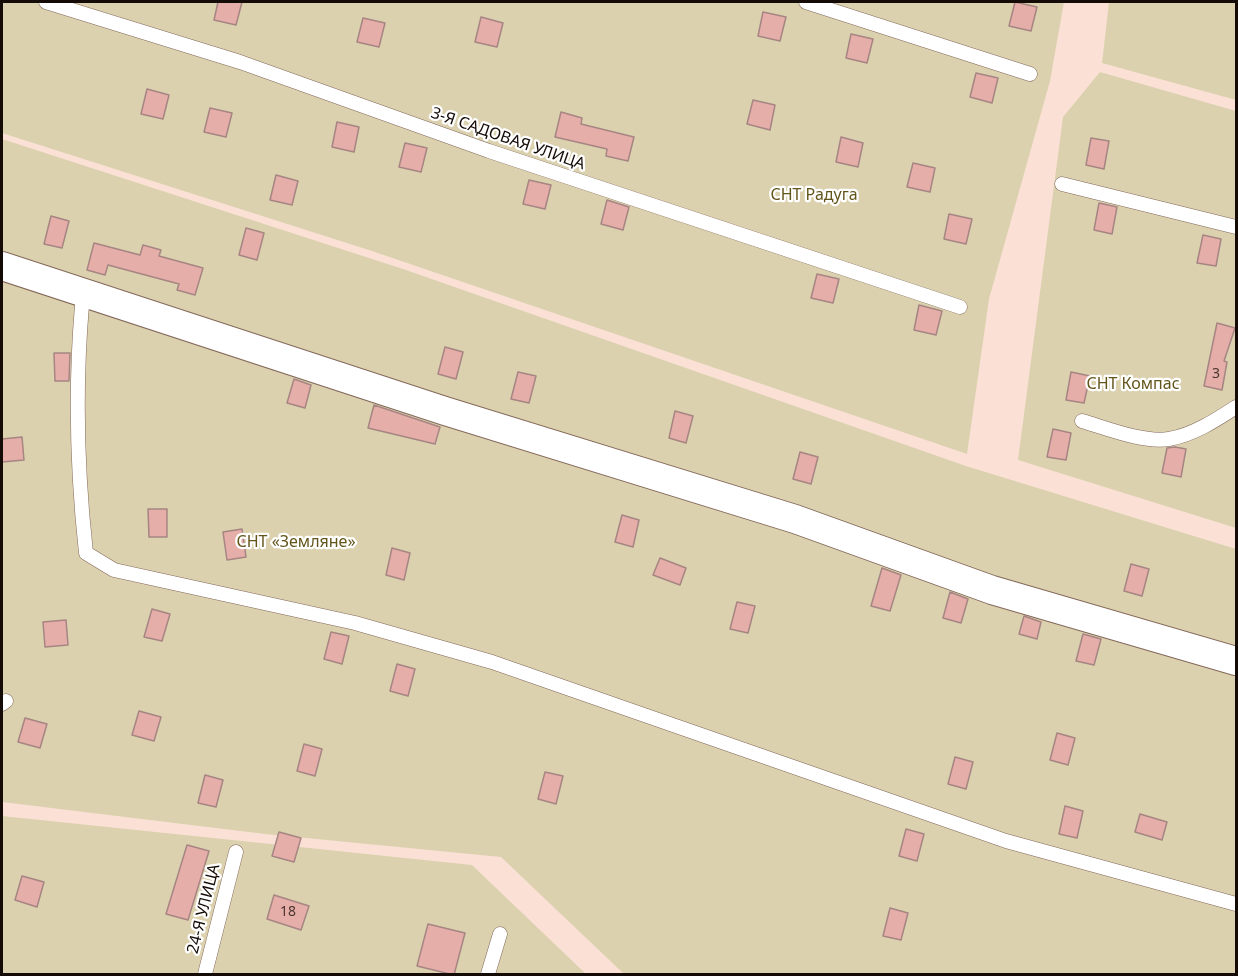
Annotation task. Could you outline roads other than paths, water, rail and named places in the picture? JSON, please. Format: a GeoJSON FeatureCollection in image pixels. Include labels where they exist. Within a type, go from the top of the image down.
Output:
{"type":"FeatureCollection","features":[{"type":"Feature","properties":{"kind":"street"},"geometry":{"type":"LineString","coordinates":[[2,266],[456,414],[795,519],[992,590],[1236,661]]}},
{"type":"Feature","properties":{"kind":"lane","name":"3-Я САДОВАЯ УЛИЦА"},"geometry":{"type":"LineString","coordinates":[[46,2],[240,62],[489,151],[960,307]]}},
{"type":"Feature","properties":{"kind":"lane"},"geometry":{"type":"LineString","coordinates":[[806,2],[1030,74]]}},
{"type":"Feature","properties":{"kind":"lane"},"geometry":{"type":"LineString","coordinates":[[1062,184],[1236,227]]}},
{"type":"Feature","properties":{"kind":"lane"},"geometry":{"type":"LineString","coordinates":[[98,298],[82,305],[77,360],[81,505],[86,553],[114,570],[355,623],[492,662],[1006,841],[1236,904]]}},
{"type":"Feature","properties":{"kind":"lane"},"geometry":{"type":"LineString","coordinates":[[1082,421],[1129,435],[1168,439],[1212,423],[1236,407]]}},
{"type":"Feature","properties":{"kind":"lane","name":"24-Я УЛИЦА"},"geometry":{"type":"LineString","coordinates":[[205,975],[236,852]]}},
{"type":"Feature","properties":{"kind":"lane"},"geometry":{"type":"LineString","coordinates":[[488,975],[500,934]]}},
{"type":"Feature","properties":{"kind":"park label","name":"СНТ Радуга"},"geometry":{"type":"Point","coordinates":[814,195]}},
{"type":"Feature","properties":{"kind":"park label","name":"СНТ Компас"},"geometry":{"type":"Point","coordinates":[1133,384]}},
{"type":"Feature","properties":{"kind":"park label","name":"СНТ «Земляне»"},"geometry":{"type":"Point","coordinates":[296,542]}}]}
